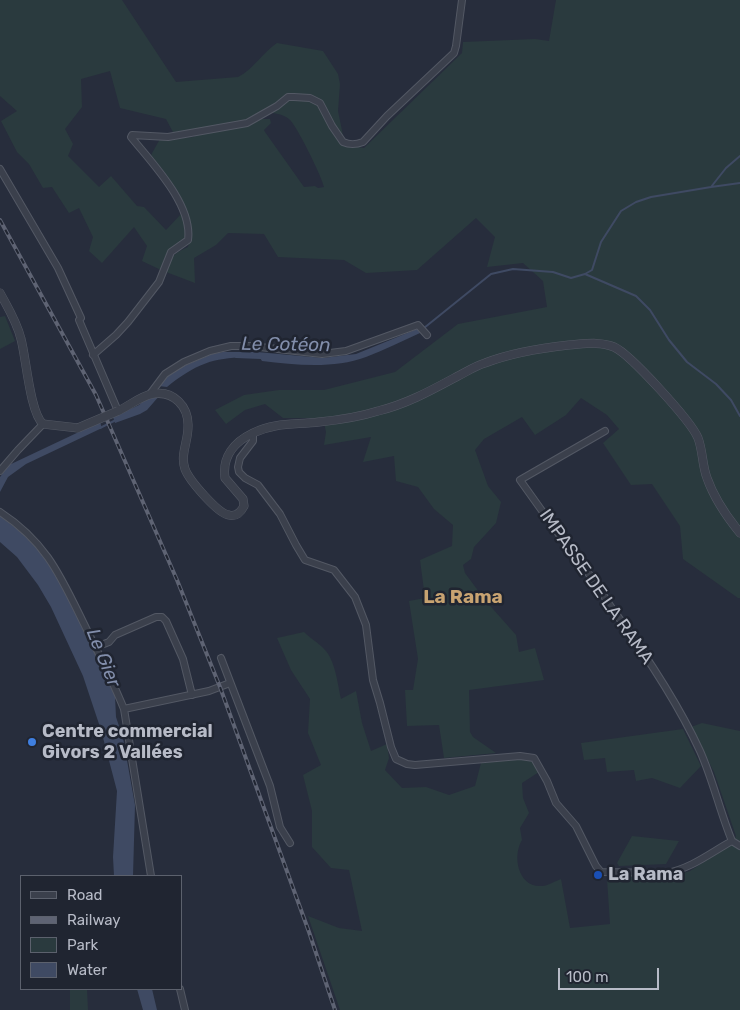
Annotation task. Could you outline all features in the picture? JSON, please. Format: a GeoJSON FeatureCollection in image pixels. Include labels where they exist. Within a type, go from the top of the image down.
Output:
{"type":"FeatureCollection","features":[{"type":"Feature","properties":{"kind":"street"},"geometry":{"type":"LineString","coordinates":[[94,355],[128,322],[159,282],[171,252],[188,240],[188,229],[184,211],[172,190],[131,137],[132,135],[168,137],[247,123],[278,106],[288,97],[294,97],[310,98],[320,104],[343,142],[353,145],[363,142],[406,97],[448,60],[454,52],[462,0]]}},
{"type":"Feature","properties":{"kind":"street"},"geometry":{"type":"LineString","coordinates":[[0,169],[58,268],[81,318],[79,320],[118,411]]}},
{"type":"Feature","properties":{"kind":"street"},"geometry":{"type":"LineString","coordinates":[[0,293],[15,320],[21,338],[37,417],[43,424],[78,428],[118,411],[150,394],[168,394],[181,404],[187,414],[188,426],[184,453],[186,470],[216,508],[228,516],[241,512],[244,506],[243,499],[225,478],[224,470],[227,456],[239,442],[253,433],[279,424],[318,422],[355,417],[408,402],[483,363],[508,355],[558,346],[593,343],[606,344],[619,349],[690,425],[700,443],[710,485],[740,533]]}},
{"type":"Feature","properties":{"kind":"street"},"geometry":{"type":"LineString","coordinates":[[150,394],[164,374],[184,362],[210,351],[231,346],[251,346],[322,354],[346,351],[418,325],[427,335]]}},
{"type":"Feature","properties":{"kind":"street"},"geometry":{"type":"LineString","coordinates":[[0,471],[43,424]]}},
{"type":"Feature","properties":{"kind":"street","name":"IMPASSE DE LA RAMA"},"geometry":{"type":"LineString","coordinates":[[605,431],[520,480],[575,557],[592,576],[609,604],[645,653],[699,751],[732,842]]}},
{"type":"Feature","properties":{"kind":"street"},"geometry":{"type":"LineString","coordinates":[[253,433],[253,441],[240,458],[239,472],[245,478],[258,485],[280,514],[304,557],[309,562],[334,570],[355,596],[366,625],[373,680],[391,748],[396,759],[415,765],[526,755],[534,758],[547,781],[556,804],[576,826],[596,866],[602,872],[658,873],[677,871],[732,842],[740,846]]}},
{"type":"Feature","properties":{"kind":"street"},"geometry":{"type":"LineString","coordinates":[[0,512],[18,524],[32,537],[57,569],[115,686],[124,709],[151,875]]}},
{"type":"Feature","properties":{"kind":"street"},"geometry":{"type":"LineString","coordinates":[[96,647],[109,642],[115,634],[156,617],[162,617],[166,621],[184,659],[192,695]]}},
{"type":"Feature","properties":{"kind":"street"},"geometry":{"type":"LineString","coordinates":[[221,658],[270,786],[280,827],[290,843]]}},
{"type":"Feature","properties":{"kind":"street"},"geometry":{"type":"LineString","coordinates":[[124,709],[209,691],[230,683]]}},
{"type":"Feature","properties":{"kind":"street"},"geometry":{"type":"LineString","coordinates":[[180,990],[185,1010]]}},
{"type":"Feature","properties":{"kind":"green space"},"geometry":{"type":"Polygon","coordinates":[[[0,0],[122,0],[176,82],[238,77],[249,70],[277,43],[323,51],[338,74],[340,84],[338,111],[345,145],[364,148],[462,53],[463,42],[535,39],[549,41],[556,0],[740,0],[740,598],[683,559],[680,526],[652,484],[631,485],[603,443],[619,429],[607,415],[581,398],[566,415],[535,435],[522,417],[484,439],[475,450],[488,486],[501,502],[496,523],[474,547],[471,559],[463,565],[465,573],[485,600],[516,635],[519,652],[535,648],[544,680],[469,690],[470,732],[473,737],[496,753],[444,758],[439,725],[407,726],[405,690],[413,690],[418,659],[409,601],[425,598],[420,560],[452,546],[453,525],[434,509],[418,487],[396,481],[394,456],[363,462],[371,437],[324,445],[326,432],[323,418],[283,418],[265,404],[245,410],[226,424],[215,410],[244,395],[279,390],[324,390],[395,372],[458,324],[547,307],[543,281],[523,263],[487,267],[495,237],[476,218],[417,270],[366,273],[344,260],[278,257],[264,234],[228,233],[216,245],[194,258],[195,283],[166,272],[173,256],[188,247],[191,235],[190,222],[181,198],[151,155],[160,139],[194,137],[197,130],[174,134],[166,119],[120,108],[110,71],[81,79],[82,107],[65,129],[73,144],[68,156],[99,187],[111,176],[137,206],[144,207],[166,230],[182,213],[186,228],[185,240],[168,251],[161,270],[142,261],[147,246],[134,227],[102,263],[89,251],[93,237],[79,208],[69,213],[52,187],[43,188],[29,164],[17,152],[1,121],[17,111],[0,96],[0,0]],[[263,112],[246,119],[245,125],[261,119],[270,119],[271,123],[264,130],[304,187],[324,187],[308,151],[289,119],[277,114],[263,112]]]}},
{"type":"Feature","properties":{"kind":"green space"},"geometry":{"type":"Polygon","coordinates":[[[5,316],[15,341],[0,349],[0,317],[5,316]]]}},
{"type":"Feature","properties":{"kind":"green space"},"geometry":{"type":"Polygon","coordinates":[[[304,632],[328,654],[336,673],[341,699],[356,691],[362,723],[371,751],[387,744],[389,758],[385,770],[402,788],[426,787],[449,795],[475,786],[481,763],[523,758],[535,763],[539,772],[522,783],[523,798],[529,813],[520,828],[522,840],[518,854],[519,870],[527,882],[534,885],[544,886],[561,879],[570,928],[610,924],[607,879],[634,876],[655,879],[677,875],[690,871],[732,844],[736,836],[714,772],[691,727],[702,723],[740,731],[740,1010],[340,1010],[308,916],[339,928],[362,931],[349,870],[331,868],[312,847],[312,811],[303,775],[321,765],[308,733],[310,699],[291,670],[277,638],[304,632]]]}},
{"type":"Feature","properties":{"kind":"green space"},"geometry":{"type":"Polygon","coordinates":[[[683,729],[701,766],[680,788],[652,778],[636,781],[634,770],[607,772],[605,758],[584,760],[581,743],[683,729]]]}},
{"type":"Feature","properties":{"kind":"green space"},"geometry":{"type":"Polygon","coordinates":[[[632,836],[679,841],[666,864],[619,866],[617,863],[632,836]]]}},
{"type":"Feature","properties":{"kind":"green space"},"geometry":{"type":"Polygon","coordinates":[[[70,990],[87,990],[88,1010],[70,1010],[70,990]]]}},
{"type":"Feature","properties":{"kind":"water"},"geometry":{"type":"Polygon","coordinates":[[[417,329],[420,333],[354,361],[315,365],[262,361],[260,358],[221,359],[190,371],[167,387],[159,386],[163,380],[177,369],[212,354],[223,352],[257,352],[323,358],[356,354],[417,329]]]}},
{"type":"Feature","properties":{"kind":"water"},"geometry":{"type":"Polygon","coordinates":[[[160,395],[147,410],[115,423],[113,417],[139,405],[148,397],[160,395]]]}},
{"type":"Feature","properties":{"kind":"water"},"geometry":{"type":"Polygon","coordinates":[[[100,422],[102,428],[26,464],[8,477],[0,492],[0,477],[9,465],[100,422]]]}},
{"type":"Feature","properties":{"kind":"water"},"geometry":{"type":"Polygon","coordinates":[[[0,516],[22,533],[46,558],[59,578],[115,696],[116,717],[123,738],[135,805],[133,875],[114,875],[113,857],[117,791],[101,730],[83,676],[51,607],[38,585],[17,557],[0,542],[0,516]]]}},
{"type":"Feature","properties":{"kind":"water"},"geometry":{"type":"Polygon","coordinates":[[[137,990],[152,990],[157,1010],[143,1010],[137,990]]]}},
{"type":"Feature","properties":{"kind":"waterway"},"geometry":{"type":"LineString","coordinates":[[424,328],[491,274],[513,269],[553,272],[571,278],[585,274],[592,270],[601,242],[621,211],[636,202],[651,197],[711,187],[726,168],[740,156]]}},
{"type":"Feature","properties":{"kind":"waterway"},"geometry":{"type":"LineString","coordinates":[[711,187],[740,183]]}},
{"type":"Feature","properties":{"kind":"waterway"},"geometry":{"type":"LineString","coordinates":[[585,274],[636,296],[650,310],[669,340],[687,362],[716,384],[731,400],[740,416]]}},
{"type":"Feature","properties":{"kind":"waterway","name":"Le Cotéon"},"geometry":{"type":"LineString","coordinates":[[236,357],[261,358]]}},
{"type":"Feature","properties":{"kind":"waterway","name":"Le Cotéon"},"geometry":{"type":"LineString","coordinates":[[100,428],[116,420]]}},
{"type":"Feature","properties":{"kind":"railway"},"geometry":{"type":"LineString","coordinates":[[0,220],[96,395],[177,580],[220,687],[309,932],[335,1010]]}},
{"type":"Feature","properties":{"kind":"place","name":"Centre commercial Givors 2 Vallées"},"geometry":{"type":"Point","coordinates":[32,742]}},
{"type":"Feature","properties":{"kind":"place","name":"La Rama"},"geometry":{"type":"Point","coordinates":[598,875]}},
{"type":"Feature","properties":{"kind":"district","name":"La Rama"},"geometry":{"type":"Point","coordinates":[463,598]}},
{"type":"Feature","properties":{"kind":"water label","name":"Le Gier"},"geometry":{"type":"Point","coordinates":[103,658]}}]}
